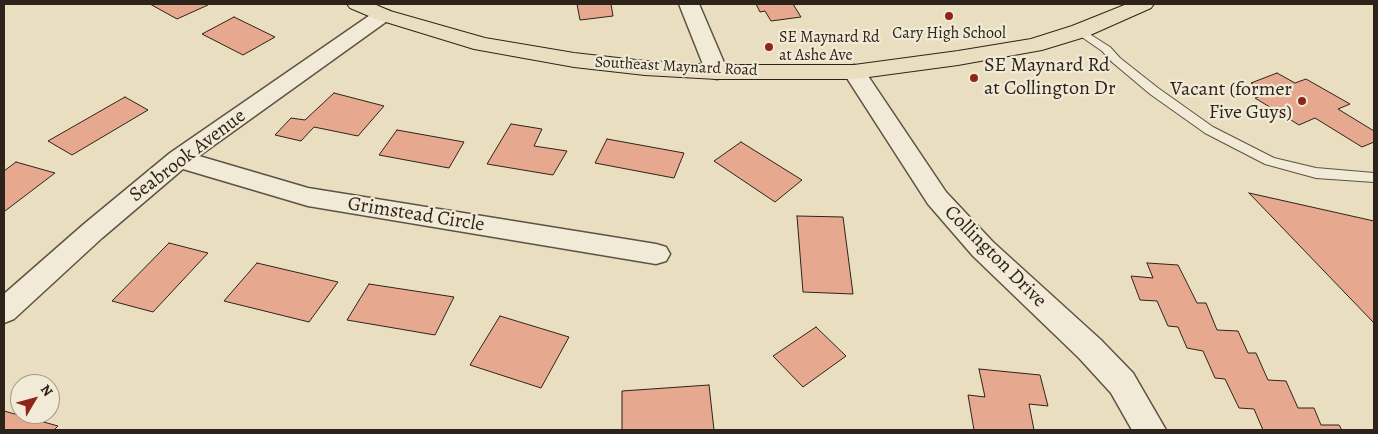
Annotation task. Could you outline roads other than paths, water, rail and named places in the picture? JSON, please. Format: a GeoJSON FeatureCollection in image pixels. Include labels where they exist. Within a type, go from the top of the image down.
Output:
{"type":"FeatureCollection","features":[{"type":"Feature","properties":{"kind":"main road","name":"Southeast Maynard Road"},"geometry":{"type":"LineString","coordinates":[[357,4],[383,15],[482,44],[574,60],[645,68],[717,72],[854,72],[958,58],[1034,45],[1080,31],[1144,4]]}},
{"type":"Feature","properties":{"kind":"street"},"geometry":{"type":"LineString","coordinates":[[689,4],[717,72]]}},
{"type":"Feature","properties":{"kind":"street","name":"Seabrook Avenue"},"geometry":{"type":"LineString","coordinates":[[4,311],[93,231],[179,159],[383,15]]}},
{"type":"Feature","properties":{"kind":"street","name":"Collington Drive"},"geometry":{"type":"LineString","coordinates":[[854,72],[937,198],[983,249],[1090,349],[1122,383],[1150,430]]}},
{"type":"Feature","properties":{"kind":"street","name":"Grimstead Circle"},"geometry":{"type":"LineString","coordinates":[[179,159],[308,197],[656,254]]}},
{"type":"Feature","properties":{"kind":"lane"},"geometry":{"type":"LineString","coordinates":[[1080,31],[1106,49],[1116,60],[1154,91],[1209,130],[1270,161],[1316,173],[1374,178]]}},
{"type":"Feature","properties":{"kind":"place","name":"Cary High School"},"geometry":{"type":"Point","coordinates":[949,16]}},
{"type":"Feature","properties":{"kind":"place","name":"SE Maynard Rd at Ashe Ave"},"geometry":{"type":"Point","coordinates":[769,47]}},
{"type":"Feature","properties":{"kind":"place","name":"SE Maynard Rd at Collington Dr"},"geometry":{"type":"Point","coordinates":[974,78]}},
{"type":"Feature","properties":{"kind":"place","name":"Vacant (former Five Guys)"},"geometry":{"type":"Point","coordinates":[1302,101]}}]}
